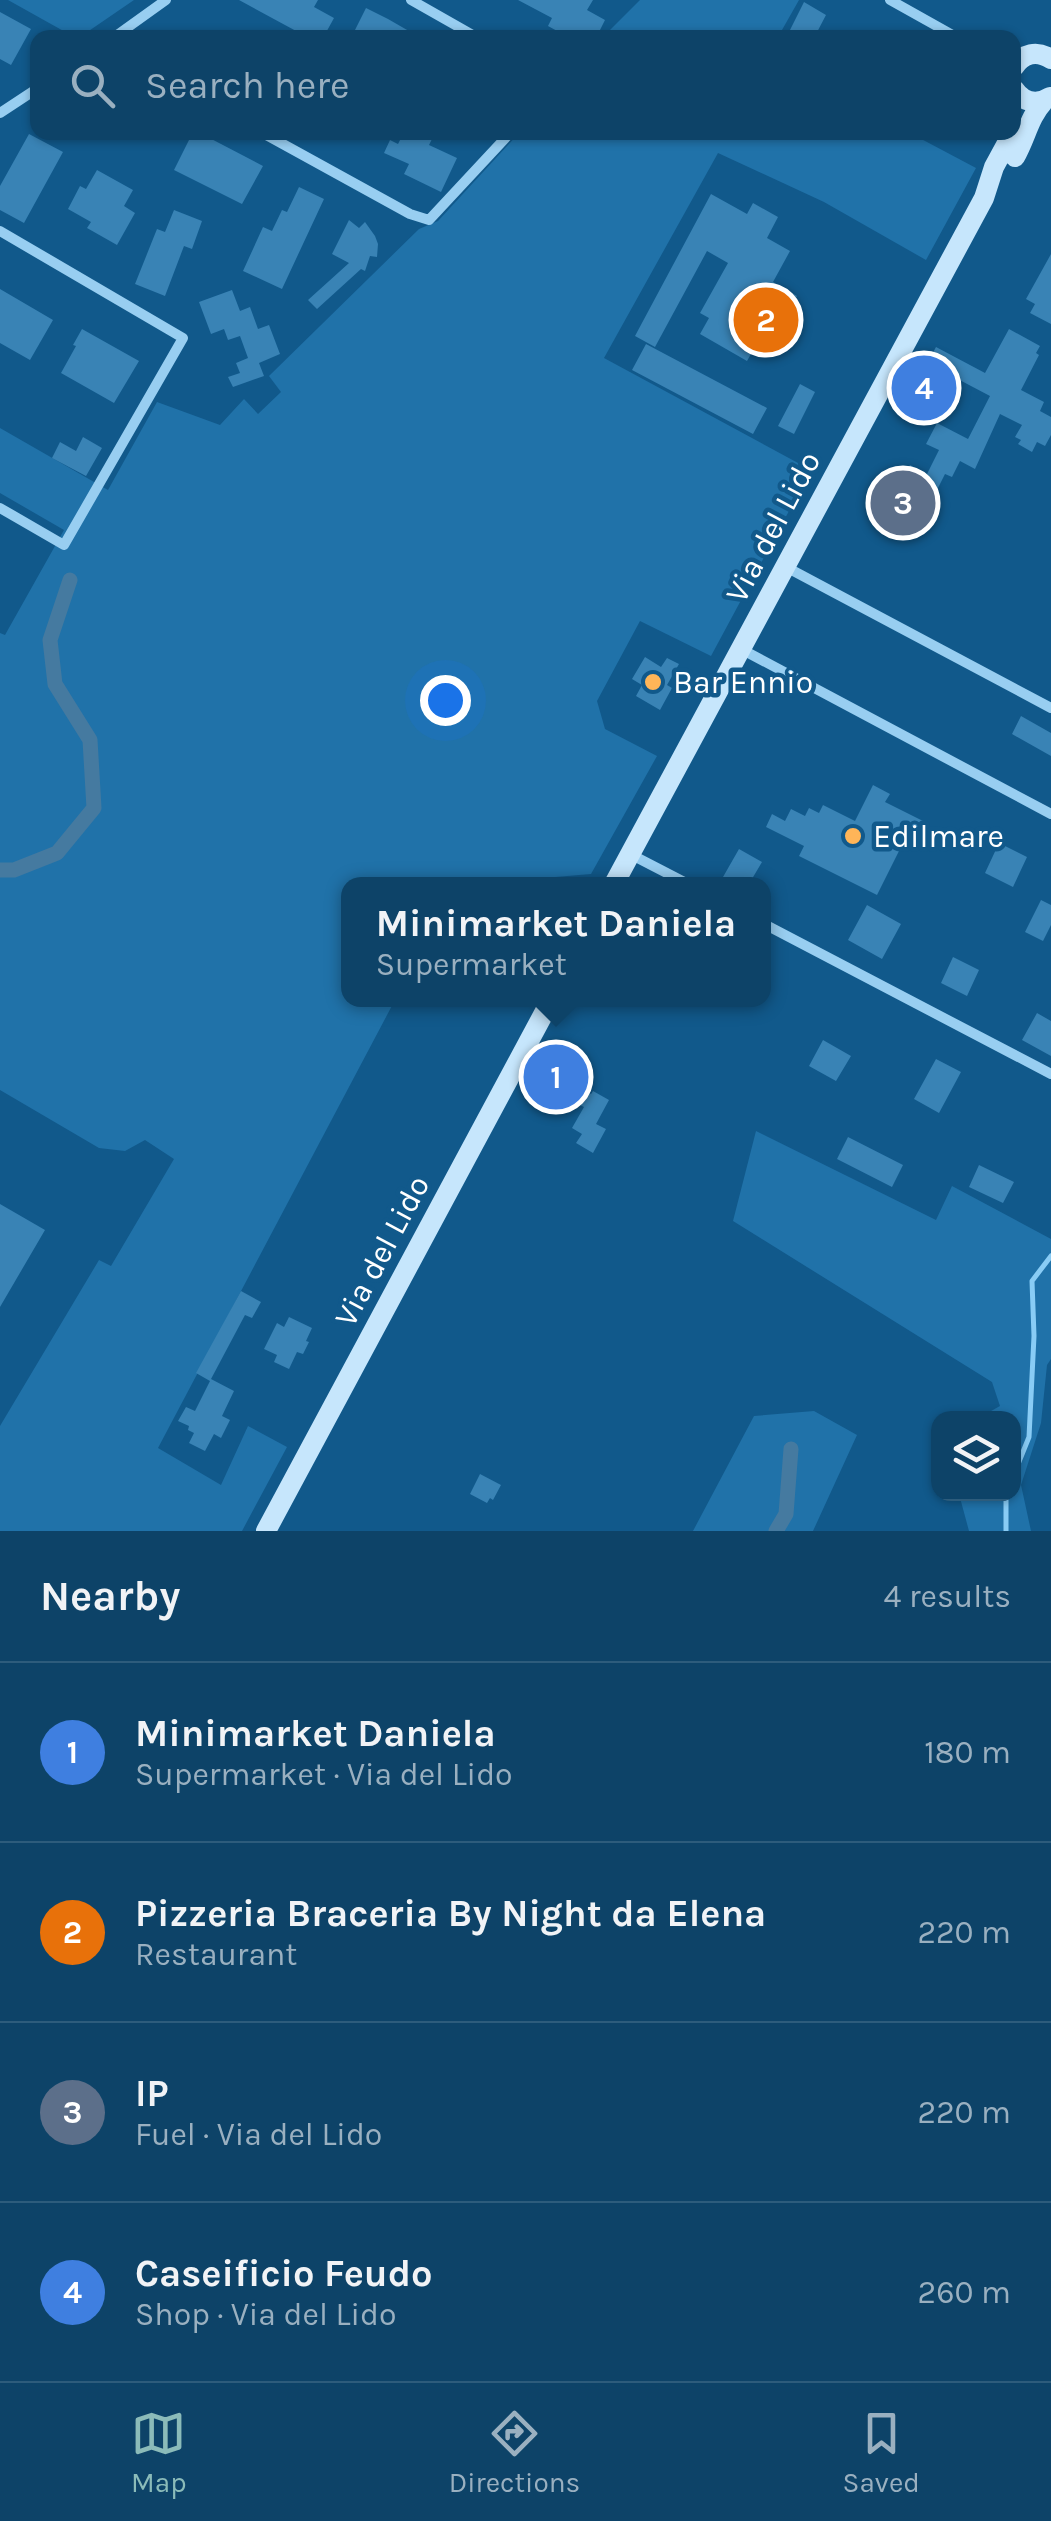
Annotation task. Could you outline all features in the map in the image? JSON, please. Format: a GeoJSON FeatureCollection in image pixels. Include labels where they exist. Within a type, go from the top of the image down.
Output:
{"type":"FeatureCollection","features":[{"type":"Feature","properties":{"kind":"main road"},"geometry":{"type":"LineString","coordinates":[[1021,96],[1027,101],[1048,99]]}},
{"type":"Feature","properties":{"kind":"main road","name":"Via del Lido"},"geometry":{"type":"LineString","coordinates":[[984,198],[1014,161],[1031,118],[1048,99]]}},
{"type":"Feature","properties":{"kind":"main road","name":"Via del Lido"},"geometry":{"type":"LineString","coordinates":[[618,877],[984,198],[1008,140]]}},
{"type":"Feature","properties":{"kind":"main road","name":"Via del Lido"},"geometry":{"type":"LineString","coordinates":[[266,1531],[547,1007]]}},
{"type":"Feature","properties":{"kind":"street"},"geometry":{"type":"LineString","coordinates":[[124,30],[166,0]]}},
{"type":"Feature","properties":{"kind":"street"},"geometry":{"type":"LineString","coordinates":[[411,0],[464,30]]}},
{"type":"Feature","properties":{"kind":"street"},"geometry":{"type":"LineString","coordinates":[[890,0],[944,30]]}},
{"type":"Feature","properties":{"kind":"street"},"geometry":{"type":"LineString","coordinates":[[0,113],[30,93]]}},
{"type":"Feature","properties":{"kind":"street"},"geometry":{"type":"LineString","coordinates":[[276,140],[410,214],[429,220],[504,140]]}},
{"type":"Feature","properties":{"kind":"street"},"geometry":{"type":"LineString","coordinates":[[0,231],[183,338],[64,545],[0,508]]}},
{"type":"Feature","properties":{"kind":"street"},"geometry":{"type":"LineString","coordinates":[[786,567],[1050,705]]}},
{"type":"Feature","properties":{"kind":"street"},"geometry":{"type":"LineString","coordinates":[[741,649],[1051,814]]}},
{"type":"Feature","properties":{"kind":"street"},"geometry":{"type":"LineString","coordinates":[[630,854],[674,877]]}},
{"type":"Feature","properties":{"kind":"street"},"geometry":{"type":"LineString","coordinates":[[771,928],[1051,1074]]}},
{"type":"Feature","properties":{"kind":"shaded area"},"geometry":{"type":"Polygon","coordinates":[[[8,0],[134,0],[90,30],[62,30],[8,0]]]}},
{"type":"Feature","properties":{"kind":"shaded area"},"geometry":{"type":"Polygon","coordinates":[[[640,0],[799,0],[782,30],[610,30],[640,0]]]}},
{"type":"Feature","properties":{"kind":"shaded area"},"geometry":{"type":"Polygon","coordinates":[[[513,140],[923,140],[976,168],[926,260],[824,202],[718,153],[604,358],[811,470],[711,656],[640,621],[597,701],[605,729],[657,756],[591,874],[341,877],[341,1007],[391,1007],[158,1448],[221,1485],[248,1426],[287,1447],[242,1531],[0,1531],[0,1426],[99,1260],[111,1266],[174,1159],[145,1140],[125,1151],[99,1148],[0,1090],[0,633],[5,635],[64,530],[0,493],[0,428],[108,490],[157,402],[220,425],[244,399],[258,414],[281,392],[269,376],[419,229],[438,221],[513,140]]]}},
{"type":"Feature","properties":{"kind":"shaded area"},"geometry":{"type":"Polygon","coordinates":[[[756,1131],[936,1220],[952,1186],[1051,1239],[1051,1359],[1047,1365],[1041,1423],[1021,1485],[1021,1411],[991,1411],[1000,1406],[992,1382],[733,1221],[756,1131]]]}},
{"type":"Feature","properties":{"kind":"shaded area"},"geometry":{"type":"Polygon","coordinates":[[[814,1411],[857,1435],[813,1531],[693,1531],[754,1416],[814,1411]]]}},
{"type":"Feature","properties":{"kind":"shaded area"},"geometry":{"type":"Polygon","coordinates":[[[1021,1485],[1031,1531],[969,1531],[961,1501],[1021,1501],[1021,1485]]]}},
{"type":"Feature","properties":{"kind":"building"},"geometry":{"type":"Polygon","coordinates":[[[239,0],[318,0],[314,7],[334,18],[327,30],[294,30],[239,0]]]}},
{"type":"Feature","properties":{"kind":"building"},"geometry":{"type":"Polygon","coordinates":[[[518,0],[593,0],[587,10],[605,20],[600,30],[555,30],[548,26],[552,18],[518,0]]]}},
{"type":"Feature","properties":{"kind":"building"},"geometry":{"type":"Polygon","coordinates":[[[804,2],[826,15],[818,30],[790,30],[804,2]]]}},
{"type":"Feature","properties":{"kind":"building"},"geometry":{"type":"Polygon","coordinates":[[[366,8],[407,30],[355,30],[366,8]]]}},
{"type":"Feature","properties":{"kind":"building"},"geometry":{"type":"Polygon","coordinates":[[[0,12],[31,29],[11,65],[0,59],[0,12]]]}},
{"type":"Feature","properties":{"kind":"building"},"geometry":{"type":"Polygon","coordinates":[[[29,134],[30,140],[40,140],[63,152],[24,223],[0,210],[0,186],[29,134]]]}},
{"type":"Feature","properties":{"kind":"building"},"geometry":{"type":"Polygon","coordinates":[[[189,140],[213,140],[263,166],[242,204],[174,170],[189,140]]]}},
{"type":"Feature","properties":{"kind":"building"},"geometry":{"type":"Polygon","coordinates":[[[390,140],[398,144],[400,140],[432,140],[429,145],[457,158],[441,192],[404,174],[409,164],[384,153],[390,140]]]}},
{"type":"Feature","properties":{"kind":"building"},"geometry":{"type":"Polygon","coordinates":[[[97,170],[133,190],[124,206],[135,213],[117,245],[87,228],[91,222],[68,209],[80,186],[86,189],[97,170]]]}},
{"type":"Feature","properties":{"kind":"building"},"geometry":{"type":"Polygon","coordinates":[[[299,187],[324,199],[282,289],[243,271],[263,227],[272,231],[299,187]]]}},
{"type":"Feature","properties":{"kind":"building"},"geometry":{"type":"Polygon","coordinates":[[[711,194],[747,214],[753,203],[778,217],[767,238],[790,251],[773,282],[797,296],[783,321],[773,315],[747,361],[700,334],[709,318],[700,313],[728,263],[707,251],[655,347],[635,336],[711,194]]]}},
{"type":"Feature","properties":{"kind":"building"},"geometry":{"type":"Polygon","coordinates":[[[174,210],[202,221],[192,249],[184,246],[165,296],[135,284],[157,229],[165,232],[174,210]]]}},
{"type":"Feature","properties":{"kind":"building"},"geometry":{"type":"Polygon","coordinates":[[[349,220],[359,228],[365,222],[378,244],[377,257],[370,256],[365,271],[361,269],[317,309],[308,300],[349,263],[332,254],[349,220]]]}},
{"type":"Feature","properties":{"kind":"building"},"geometry":{"type":"Polygon","coordinates":[[[1051,254],[1051,324],[1030,313],[1035,304],[1026,299],[1051,254]]]}},
{"type":"Feature","properties":{"kind":"building"},"geometry":{"type":"Polygon","coordinates":[[[0,289],[53,320],[30,360],[0,343],[0,289]]]}},
{"type":"Feature","properties":{"kind":"building"},"geometry":{"type":"Polygon","coordinates":[[[232,290],[240,311],[250,307],[258,329],[269,325],[280,354],[259,363],[264,376],[233,387],[228,377],[240,373],[236,363],[248,358],[240,336],[228,340],[224,329],[211,334],[199,302],[232,290]]]}},
{"type":"Feature","properties":{"kind":"building"},"geometry":{"type":"Polygon","coordinates":[[[82,329],[139,361],[114,403],[61,373],[82,329]]]}},
{"type":"Feature","properties":{"kind":"building"},"geometry":{"type":"Polygon","coordinates":[[[1009,329],[1040,346],[1021,390],[1044,402],[1040,411],[1051,417],[1051,435],[1045,446],[1037,442],[1032,452],[1018,444],[1021,440],[1015,437],[1022,425],[1000,414],[975,469],[960,461],[952,477],[945,474],[934,496],[902,480],[910,465],[927,474],[939,450],[926,444],[937,423],[968,439],[990,396],[952,376],[936,406],[901,388],[911,370],[921,375],[936,347],[985,373],[1009,329]]]}},
{"type":"Feature","properties":{"kind":"building"},"geometry":{"type":"Polygon","coordinates":[[[646,344],[767,408],[753,434],[632,370],[646,344]]]}},
{"type":"Feature","properties":{"kind":"building"},"geometry":{"type":"Polygon","coordinates":[[[800,384],[815,392],[794,434],[778,426],[800,384]]]}},
{"type":"Feature","properties":{"kind":"building"},"geometry":{"type":"Polygon","coordinates":[[[83,437],[102,448],[86,476],[52,458],[60,442],[76,451],[83,437]]]}},
{"type":"Feature","properties":{"kind":"building","name":"Bar Ennio"},"geometry":{"type":"Polygon","coordinates":[[[645,657],[661,667],[667,658],[679,664],[667,685],[672,688],[660,710],[636,696],[642,685],[632,679],[645,657]]]}},
{"type":"Feature","properties":{"kind":"building"},"geometry":{"type":"Polygon","coordinates":[[[1021,716],[1051,733],[1051,756],[1012,734],[1021,716]]]}},
{"type":"Feature","properties":{"kind":"building","name":"Edilmare"},"geometry":{"type":"Polygon","coordinates":[[[873,785],[890,794],[885,802],[929,824],[915,851],[902,845],[877,895],[799,856],[804,846],[766,827],[772,814],[785,821],[791,809],[805,816],[809,808],[819,813],[823,805],[855,821],[873,785]]]}},
{"type":"Feature","properties":{"kind":"building"},"geometry":{"type":"Polygon","coordinates":[[[999,843],[1027,857],[1013,887],[985,873],[999,843]]]}},
{"type":"Feature","properties":{"kind":"building"},"geometry":{"type":"Polygon","coordinates":[[[739,849],[762,862],[753,877],[723,877],[739,849]]]}},
{"type":"Feature","properties":{"kind":"building"},"geometry":{"type":"Polygon","coordinates":[[[1041,900],[1051,905],[1051,925],[1043,941],[1025,932],[1041,900]]]}},
{"type":"Feature","properties":{"kind":"building"},"geometry":{"type":"Polygon","coordinates":[[[867,905],[901,924],[882,959],[848,940],[867,905]]]}},
{"type":"Feature","properties":{"kind":"building"},"geometry":{"type":"Polygon","coordinates":[[[953,957],[979,970],[967,996],[941,983],[953,957]]]}},
{"type":"Feature","properties":{"kind":"building"},"geometry":{"type":"Polygon","coordinates":[[[1037,1013],[1051,1021],[1051,1056],[1022,1040],[1037,1013]]]}},
{"type":"Feature","properties":{"kind":"building"},"geometry":{"type":"Polygon","coordinates":[[[823,1040],[851,1056],[836,1081],[809,1066],[823,1040]]]}},
{"type":"Feature","properties":{"kind":"building"},"geometry":{"type":"Polygon","coordinates":[[[936,1059],[961,1072],[939,1113],[914,1099],[936,1059]]]}},
{"type":"Feature","properties":{"kind":"building"},"geometry":{"type":"Polygon","coordinates":[[[551,1062],[572,1072],[567,1082],[609,1100],[596,1124],[606,1129],[593,1153],[576,1143],[582,1134],[572,1128],[584,1107],[560,1095],[556,1102],[535,1092],[551,1062]]]}},
{"type":"Feature","properties":{"kind":"building"},"geometry":{"type":"Polygon","coordinates":[[[848,1137],[903,1165],[892,1187],[837,1159],[848,1137]]]}},
{"type":"Feature","properties":{"kind":"building"},"geometry":{"type":"Polygon","coordinates":[[[979,1165],[1014,1182],[1003,1203],[969,1187],[979,1165]]]}},
{"type":"Feature","properties":{"kind":"building"},"geometry":{"type":"Polygon","coordinates":[[[0,1204],[45,1230],[0,1307],[0,1204]]]}},
{"type":"Feature","properties":{"kind":"building"},"geometry":{"type":"Polygon","coordinates":[[[241,1291],[261,1302],[252,1318],[245,1315],[211,1379],[234,1391],[222,1416],[230,1420],[221,1438],[214,1434],[205,1451],[189,1443],[194,1433],[178,1421],[186,1407],[195,1411],[210,1381],[196,1373],[241,1291]]]}},
{"type":"Feature","properties":{"kind":"building"},"geometry":{"type":"Polygon","coordinates":[[[289,1317],[312,1328],[303,1354],[297,1352],[289,1369],[274,1362],[277,1355],[264,1349],[277,1323],[284,1327],[289,1317]]]}},
{"type":"Feature","properties":{"kind":"building"},"geometry":{"type":"Polygon","coordinates":[[[480,1474],[501,1485],[487,1503],[470,1494],[480,1474]]]}},
{"type":"Feature","properties":{"kind":"waterway"},"geometry":{"type":"LineString","coordinates":[[0,870],[14,870],[57,853],[94,808],[90,740],[55,684],[50,640],[70,580]]}},
{"type":"Feature","properties":{"kind":"waterway"},"geometry":{"type":"LineString","coordinates":[[1021,1457],[1029,1437],[1034,1336],[1032,1281],[1051,1256]]}},
{"type":"Feature","properties":{"kind":"waterway"},"geometry":{"type":"LineString","coordinates":[[776,1531],[786,1514],[791,1449]]}},
{"type":"Feature","properties":{"kind":"waterway"},"geometry":{"type":"LineString","coordinates":[[1006,1501],[1006,1531]]}},
{"type":"Feature","properties":{"kind":"place","name":"Pizzeria Braceria By Night da Elena"},"geometry":{"type":"Point","coordinates":[766,320]}},
{"type":"Feature","properties":{"kind":"place","name":"Caseificio Feudo"},"geometry":{"type":"Point","coordinates":[924,388]}},
{"type":"Feature","properties":{"kind":"place","name":"IP"},"geometry":{"type":"Point","coordinates":[903,503]}},
{"type":"Feature","properties":{"kind":"place","name":"Bar Ennio"},"geometry":{"type":"Point","coordinates":[653,682]}},
{"type":"Feature","properties":{"kind":"place","name":"Edilmare"},"geometry":{"type":"Point","coordinates":[853,836]}},
{"type":"Feature","properties":{"kind":"place","name":"Minimarket Daniela"},"geometry":{"type":"Point","coordinates":[556,1077]}}]}
